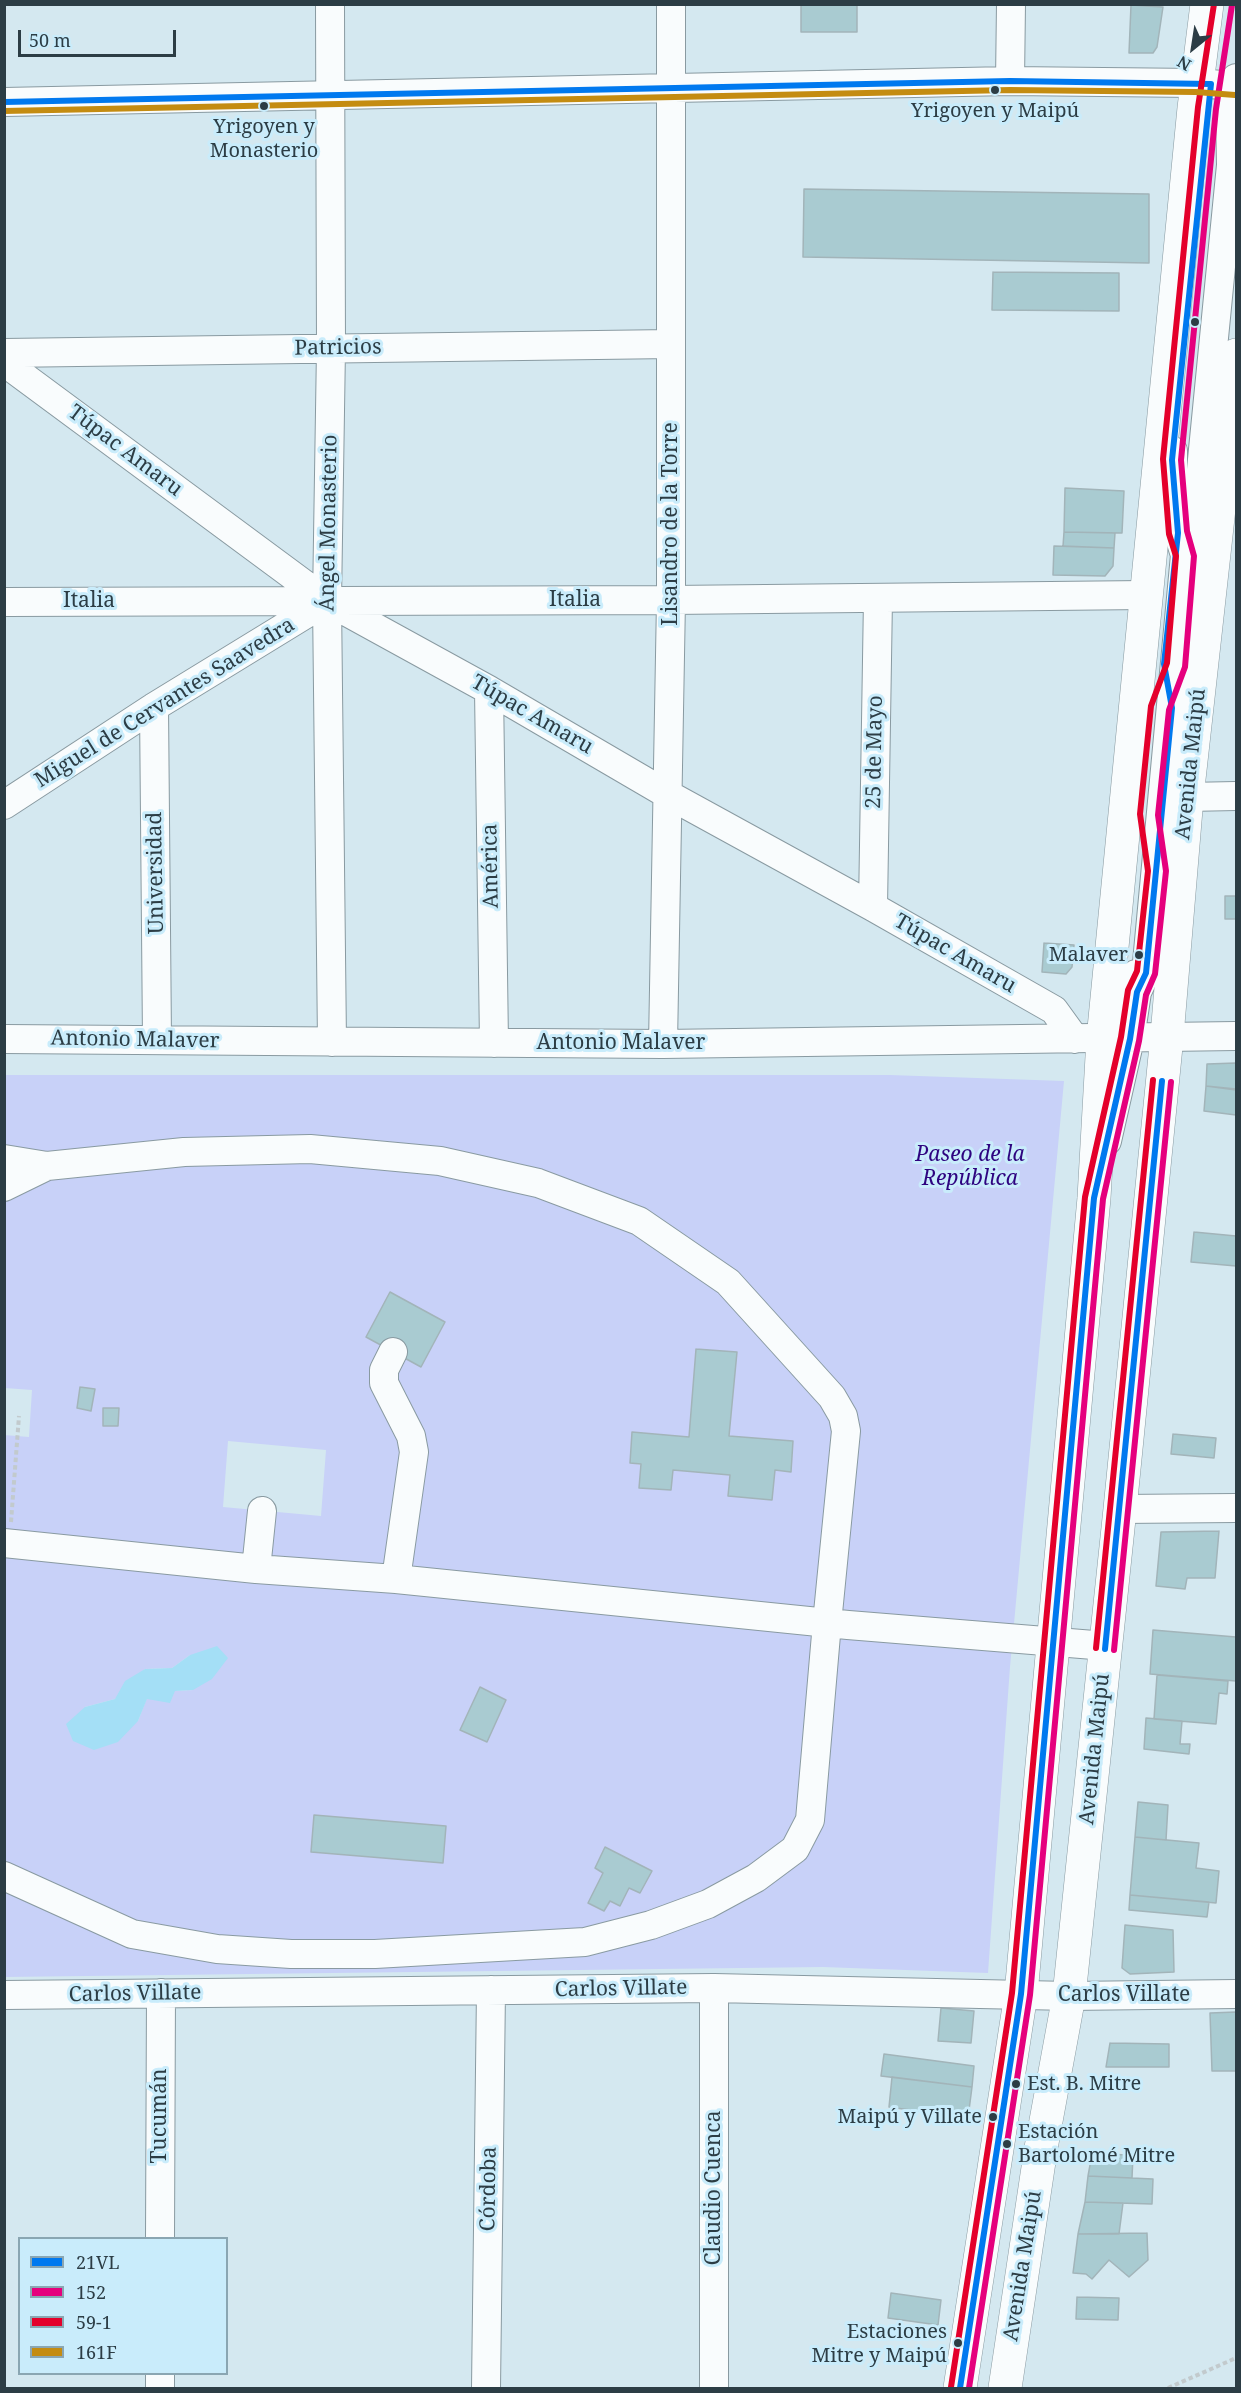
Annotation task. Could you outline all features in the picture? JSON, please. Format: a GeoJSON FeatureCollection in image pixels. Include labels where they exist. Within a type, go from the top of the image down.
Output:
{"type":"FeatureCollection","features":[{"type":"Feature","properties":{"kind":"main road","name":"Avenida Maipú"},"geometry":{"type":"LineString","coordinates":[[1005,2388],[1041,2148],[1069,1996],[1167,1036],[1163,817],[1194,512],[1224,88],[1207,4]]}},
{"type":"Feature","properties":{"kind":"main road","name":"Avenida Maipú"},"geometry":{"type":"LineString","coordinates":[[960,2388],[1021,1994],[1094,1198],[1103,1039],[1145,595],[1194,512],[1236,355]]}},
{"type":"Feature","properties":{"kind":"street","name":"Ángel Monasterio"},"geometry":{"type":"LineString","coordinates":[[330,4],[332,348],[327,601],[332,1042]]}},
{"type":"Feature","properties":{"kind":"street","name":"Lisandro de la Torre"},"geometry":{"type":"LineString","coordinates":[[663,1044],[671,600],[671,4]]}},
{"type":"Feature","properties":{"kind":"street"},"geometry":{"type":"LineString","coordinates":[[1010,81],[1011,4]]}},
{"type":"Feature","properties":{"kind":"street"},"geometry":{"type":"LineString","coordinates":[[1103,1039],[1137,992],[1146,973],[1150,870],[1163,817],[1168,686],[1194,512],[1213,278],[1212,161],[1221,124],[1224,88],[1223,4]]}},
{"type":"Feature","properties":{"kind":"street"},"geometry":{"type":"LineString","coordinates":[[4,102],[1010,81],[1224,88]]}},
{"type":"Feature","properties":{"kind":"street","name":"Patricios"},"geometry":{"type":"LineString","coordinates":[[4,353],[671,344]]}},
{"type":"Feature","properties":{"kind":"street","name":"Túpac Amaru"},"geometry":{"type":"LineString","coordinates":[[4,362],[327,601],[489,690],[667,794],[873,907],[1103,1039]]}},
{"type":"Feature","properties":{"kind":"street","name":"Italia"},"geometry":{"type":"LineString","coordinates":[[4,602],[671,600],[1145,595]]}},
{"type":"Feature","properties":{"kind":"street","name":"25 de Mayo"},"geometry":{"type":"LineString","coordinates":[[873,907],[878,598]]}},
{"type":"Feature","properties":{"kind":"street","name":"Miguel de Cervantes Saavedra"},"geometry":{"type":"LineString","coordinates":[[4,805],[154,707],[327,601]]}},
{"type":"Feature","properties":{"kind":"street","name":"América"},"geometry":{"type":"LineString","coordinates":[[489,690],[494,1043]]}},
{"type":"Feature","properties":{"kind":"street","name":"Universidad"},"geometry":{"type":"LineString","coordinates":[[154,707],[157,1040]]}},
{"type":"Feature","properties":{"kind":"street"},"geometry":{"type":"LineString","coordinates":[[1163,817],[1236,796]]}},
{"type":"Feature","properties":{"kind":"street","name":"Antonio Malaver"},"geometry":{"type":"LineString","coordinates":[[4,1039],[663,1044],[1236,1036]]}},
{"type":"Feature","properties":{"kind":"street"},"geometry":{"type":"LineString","coordinates":[[4,1159],[46,1166],[184,1152],[310,1149],[440,1161],[538,1183],[639,1221],[728,1282],[832,1396],[843,1416],[846,1431],[826,1623],[810,1820],[795,1849],[756,1878],[708,1904],[651,1925],[585,1942],[375,1954],[291,1954],[228,1949],[132,1934],[5,1876]]}},
{"type":"Feature","properties":{"kind":"street"},"geometry":{"type":"LineString","coordinates":[[4,1187],[46,1166]]}},
{"type":"Feature","properties":{"kind":"street"},"geometry":{"type":"LineString","coordinates":[[393,1352],[384,1370],[384,1383],[411,1437],[414,1452],[396,1579]]}},
{"type":"Feature","properties":{"kind":"street"},"geometry":{"type":"LineString","coordinates":[[1120,1509],[1236,1508]]}},
{"type":"Feature","properties":{"kind":"street"},"geometry":{"type":"LineString","coordinates":[[256,1569],[262,1510]]}},
{"type":"Feature","properties":{"kind":"street"},"geometry":{"type":"LineString","coordinates":[[7,1543],[256,1569],[396,1579],[826,1623],[1106,1646]]}},
{"type":"Feature","properties":{"kind":"street","name":"Carlos Villate"},"geometry":{"type":"LineString","coordinates":[[4,1995],[714,1988],[1069,1996],[1236,1994]]}},
{"type":"Feature","properties":{"kind":"street","name":"Claudio Cuenca"},"geometry":{"type":"LineString","coordinates":[[714,1988],[714,2388]]}},
{"type":"Feature","properties":{"kind":"street","name":"Córdoba"},"geometry":{"type":"LineString","coordinates":[[486,2388],[491,1990]]}},
{"type":"Feature","properties":{"kind":"street","name":"Tucumán"},"geometry":{"type":"LineString","coordinates":[[160,2237],[161,1993]]}},
{"type":"Feature","properties":{"kind":"path"},"geometry":{"type":"LineString","coordinates":[[7,1543],[19,1416]]}},
{"type":"Feature","properties":{"kind":"path"},"geometry":{"type":"LineString","coordinates":[[1168,2388],[1236,2358]]}},
{"type":"Feature","properties":{"kind":"green space","name":"Paseo de la República"},"geometry":{"type":"Polygon","coordinates":[[[5,1075],[890,1075],[1064,1081],[1010,1667],[988,1973],[823,1967],[5,1977],[4,1435],[29,1437],[32,1390],[5,1388],[5,1075]],[[390,1293],[366,1337],[421,1367],[445,1322],[390,1293]],[[697,1349],[689,1437],[633,1432],[630,1463],[673,1470],[730,1475],[772,1500],[775,1470],[791,1471],[793,1442],[729,1436],[737,1353],[697,1349]],[[80,1387],[77,1408],[91,1411],[94,1390],[80,1387]],[[103,1408],[103,1426],[118,1426],[119,1408],[103,1408]],[[228,1441],[223,1507],[321,1516],[326,1450],[228,1441]],[[190,1655],[172,1668],[145,1669],[115,1699],[85,1707],[138,1721],[147,1698],[175,1691],[193,1690],[190,1655]],[[480,1687],[460,1730],[486,1742],[506,1700],[480,1687]],[[314,1816],[311,1852],[443,1863],[446,1826],[314,1816]],[[606,1847],[595,1868],[603,1873],[588,1903],[604,1911],[610,1901],[620,1906],[629,1888],[640,1893],[651,1871],[606,1847]]]}},
{"type":"Feature","properties":{"kind":"shaded area"},"geometry":{"type":"Polygon","coordinates":[[[217,1646],[228,1658],[212,1679],[193,1690],[175,1691],[170,1703],[147,1699],[138,1721],[118,1742],[94,1750],[73,1741],[66,1724],[85,1707],[115,1699],[125,1681],[145,1669],[172,1668],[190,1655],[217,1646]]]}},
{"type":"Feature","properties":{"kind":"building"},"geometry":{"type":"Polygon","coordinates":[[[801,4],[857,4],[857,32],[801,32],[801,4]]]}},
{"type":"Feature","properties":{"kind":"building"},"geometry":{"type":"Polygon","coordinates":[[[1131,5],[1163,7],[1157,47],[1153,53],[1129,53],[1131,5]]]}},
{"type":"Feature","properties":{"kind":"building"},"geometry":{"type":"Polygon","coordinates":[[[804,189],[1149,194],[1149,263],[803,257],[804,189]]]}},
{"type":"Feature","properties":{"kind":"building"},"geometry":{"type":"Polygon","coordinates":[[[993,272],[1119,273],[1119,311],[992,310],[993,272]]]}},
{"type":"Feature","properties":{"kind":"building"},"geometry":{"type":"Polygon","coordinates":[[[1065,488],[1124,491],[1122,533],[1064,532],[1065,488]]]}},
{"type":"Feature","properties":{"kind":"building"},"geometry":{"type":"Polygon","coordinates":[[[1064,532],[1115,533],[1114,548],[1063,546],[1064,532]]]}},
{"type":"Feature","properties":{"kind":"building"},"geometry":{"type":"Polygon","coordinates":[[[1054,546],[1114,548],[1113,566],[1105,576],[1053,575],[1054,546]]]}},
{"type":"Feature","properties":{"kind":"building"},"geometry":{"type":"Polygon","coordinates":[[[1225,896],[1236,896],[1236,919],[1225,919],[1225,896]]]}},
{"type":"Feature","properties":{"kind":"building"},"geometry":{"type":"Polygon","coordinates":[[[1044,943],[1074,945],[1072,967],[1066,974],[1042,972],[1044,943]]]}},
{"type":"Feature","properties":{"kind":"building"},"geometry":{"type":"Polygon","coordinates":[[[1236,1063],[1236,1089],[1206,1086],[1207,1064],[1236,1063]]]}},
{"type":"Feature","properties":{"kind":"building"},"geometry":{"type":"Polygon","coordinates":[[[1206,1086],[1236,1090],[1236,1115],[1204,1111],[1206,1086]]]}},
{"type":"Feature","properties":{"kind":"building"},"geometry":{"type":"Polygon","coordinates":[[[1194,1232],[1236,1236],[1236,1266],[1191,1262],[1194,1232]]]}},
{"type":"Feature","properties":{"kind":"building"},"geometry":{"type":"Polygon","coordinates":[[[390,1292],[445,1322],[421,1367],[366,1337],[390,1292]]]}},
{"type":"Feature","properties":{"kind":"building"},"geometry":{"type":"Polygon","coordinates":[[[696,1349],[737,1352],[729,1436],[793,1441],[791,1472],[775,1470],[772,1500],[728,1496],[730,1475],[673,1470],[671,1490],[639,1488],[641,1464],[630,1463],[632,1432],[689,1437],[696,1349]]]}},
{"type":"Feature","properties":{"kind":"building"},"geometry":{"type":"Polygon","coordinates":[[[80,1387],[95,1389],[91,1411],[77,1408],[80,1387]]]}},
{"type":"Feature","properties":{"kind":"building"},"geometry":{"type":"Polygon","coordinates":[[[103,1408],[119,1408],[118,1426],[103,1426],[103,1408]]]}},
{"type":"Feature","properties":{"kind":"building"},"geometry":{"type":"Polygon","coordinates":[[[1173,1434],[1216,1438],[1214,1458],[1171,1454],[1173,1434]]]}},
{"type":"Feature","properties":{"kind":"building"},"geometry":{"type":"Polygon","coordinates":[[[1219,1531],[1215,1578],[1187,1578],[1185,1589],[1156,1586],[1161,1532],[1219,1531]]]}},
{"type":"Feature","properties":{"kind":"building"},"geometry":{"type":"Polygon","coordinates":[[[1153,1630],[1236,1637],[1236,1681],[1150,1674],[1153,1630]]]}},
{"type":"Feature","properties":{"kind":"building"},"geometry":{"type":"Polygon","coordinates":[[[1157,1675],[1228,1681],[1227,1694],[1219,1693],[1216,1724],[1154,1719],[1157,1675]]]}},
{"type":"Feature","properties":{"kind":"building"},"geometry":{"type":"Polygon","coordinates":[[[480,1687],[506,1700],[487,1742],[460,1730],[480,1687]]]}},
{"type":"Feature","properties":{"kind":"building"},"geometry":{"type":"Polygon","coordinates":[[[1146,1718],[1182,1721],[1180,1744],[1190,1744],[1189,1754],[1144,1749],[1146,1718]]]}},
{"type":"Feature","properties":{"kind":"building"},"geometry":{"type":"Polygon","coordinates":[[[1138,1802],[1168,1805],[1166,1840],[1135,1837],[1138,1802]]]}},
{"type":"Feature","properties":{"kind":"building"},"geometry":{"type":"Polygon","coordinates":[[[314,1815],[446,1826],[443,1863],[311,1852],[314,1815]]]}},
{"type":"Feature","properties":{"kind":"building"},"geometry":{"type":"Polygon","coordinates":[[[1135,1837],[1199,1843],[1196,1868],[1219,1871],[1216,1903],[1130,1895],[1135,1837]]]}},
{"type":"Feature","properties":{"kind":"building"},"geometry":{"type":"Polygon","coordinates":[[[605,1847],[652,1871],[640,1893],[629,1888],[620,1906],[610,1901],[604,1911],[588,1903],[603,1873],[595,1868],[605,1847]]]}},
{"type":"Feature","properties":{"kind":"building"},"geometry":{"type":"Polygon","coordinates":[[[1130,1895],[1209,1902],[1207,1917],[1129,1910],[1130,1895]]]}},
{"type":"Feature","properties":{"kind":"building"},"geometry":{"type":"Polygon","coordinates":[[[1125,1925],[1173,1930],[1174,1972],[1130,1974],[1122,1968],[1125,1925]]]}},
{"type":"Feature","properties":{"kind":"building"},"geometry":{"type":"Polygon","coordinates":[[[941,2008],[974,2011],[971,2043],[938,2041],[941,2008]]]}},
{"type":"Feature","properties":{"kind":"building"},"geometry":{"type":"Polygon","coordinates":[[[1236,2012],[1236,2071],[1212,2071],[1210,2013],[1236,2012]]]}},
{"type":"Feature","properties":{"kind":"building"},"geometry":{"type":"Polygon","coordinates":[[[1110,2043],[1169,2044],[1169,2067],[1106,2067],[1110,2043]]]}},
{"type":"Feature","properties":{"kind":"building"},"geometry":{"type":"Polygon","coordinates":[[[884,2054],[974,2066],[972,2087],[881,2076],[884,2054]]]}},
{"type":"Feature","properties":{"kind":"building"},"geometry":{"type":"Polygon","coordinates":[[[892,2077],[972,2087],[968,2118],[889,2107],[892,2077]]]}},
{"type":"Feature","properties":{"kind":"building"},"geometry":{"type":"Polygon","coordinates":[[[1092,2154],[1133,2155],[1132,2178],[1088,2176],[1092,2154]]]}},
{"type":"Feature","properties":{"kind":"building"},"geometry":{"type":"Polygon","coordinates":[[[1088,2176],[1153,2179],[1152,2204],[1085,2202],[1088,2176]]]}},
{"type":"Feature","properties":{"kind":"building"},"geometry":{"type":"Polygon","coordinates":[[[1085,2202],[1123,2203],[1119,2234],[1078,2234],[1085,2202]]]}},
{"type":"Feature","properties":{"kind":"building"},"geometry":{"type":"Polygon","coordinates":[[[1147,2233],[1148,2260],[1129,2277],[1109,2260],[1092,2279],[1086,2274],[1073,2273],[1078,2234],[1147,2233]]]}},
{"type":"Feature","properties":{"kind":"building"},"geometry":{"type":"Polygon","coordinates":[[[891,2293],[941,2300],[938,2325],[888,2318],[891,2293]]]}},
{"type":"Feature","properties":{"kind":"building"},"geometry":{"type":"Polygon","coordinates":[[[1077,2297],[1119,2298],[1118,2320],[1076,2319],[1077,2297]]]}},
{"type":"Feature","properties":{"kind":"transit line","name":"59-1"},"geometry":{"type":"LineString","coordinates":[[951,2387],[1012,1993],[1085,1197],[1121,1037],[1128,990],[1137,971],[1148,871],[1140,814],[1151,706],[1167,663],[1176,556],[1169,534],[1163,459],[1198,107],[1214,4]]}},
{"type":"Feature","properties":{"kind":"transit line","name":"152"},"geometry":{"type":"LineString","coordinates":[[969,2388],[1030,1995],[1103,1199],[1139,1041],[1146,995],[1155,974],[1166,871],[1158,815],[1169,710],[1185,667],[1194,556],[1187,531],[1181,460],[1216,109],[1232,5]]}},
{"type":"Feature","properties":{"kind":"transit line","name":"21VL"},"geometry":{"type":"LineString","coordinates":[[4,102],[1010,81],[1211,84],[1172,460],[1178,533],[1164,664],[1172,708],[1146,973],[1137,992],[1130,1039],[1094,1198],[1021,1994],[960,2388]]}},
{"type":"Feature","properties":{"kind":"transit line","name":"161F"},"geometry":{"type":"LineString","coordinates":[[4,111],[1010,90],[1196,92],[1235,95]]}},
{"type":"Feature","properties":{"kind":"transit line","name":"59-1"},"geometry":{"type":"LineString","coordinates":[[1096,1648],[1153,1080]]}},
{"type":"Feature","properties":{"kind":"transit line","name":"21VL"},"geometry":{"type":"LineString","coordinates":[[1105,1649],[1162,1081]]}},
{"type":"Feature","properties":{"kind":"transit line","name":"152"},"geometry":{"type":"LineString","coordinates":[[1114,1650],[1171,1082]]}},
{"type":"Feature","properties":{"kind":"place","name":"Yrigoyen y Maipú"},"geometry":{"type":"Point","coordinates":[995,90]}},
{"type":"Feature","properties":{"kind":"place","name":"Yrigoyen y Monasterio"},"geometry":{"type":"Point","coordinates":[264,106]}},
{"type":"Feature","properties":{"kind":"place","name":"Malaver"},"geometry":{"type":"Point","coordinates":[1139,955]}},
{"type":"Feature","properties":{"kind":"place","name":"Est. B. Mitre"},"geometry":{"type":"Point","coordinates":[1016,2084]}},
{"type":"Feature","properties":{"kind":"place","name":"Maipú y Villate"},"geometry":{"type":"Point","coordinates":[993,2117]}},
{"type":"Feature","properties":{"kind":"place","name":"Estación Bartolomé Mitre"},"geometry":{"type":"Point","coordinates":[1007,2144]}},
{"type":"Feature","properties":{"kind":"place","name":"Estaciones Mitre y Maipú"},"geometry":{"type":"Point","coordinates":[958,2343]}}]}
